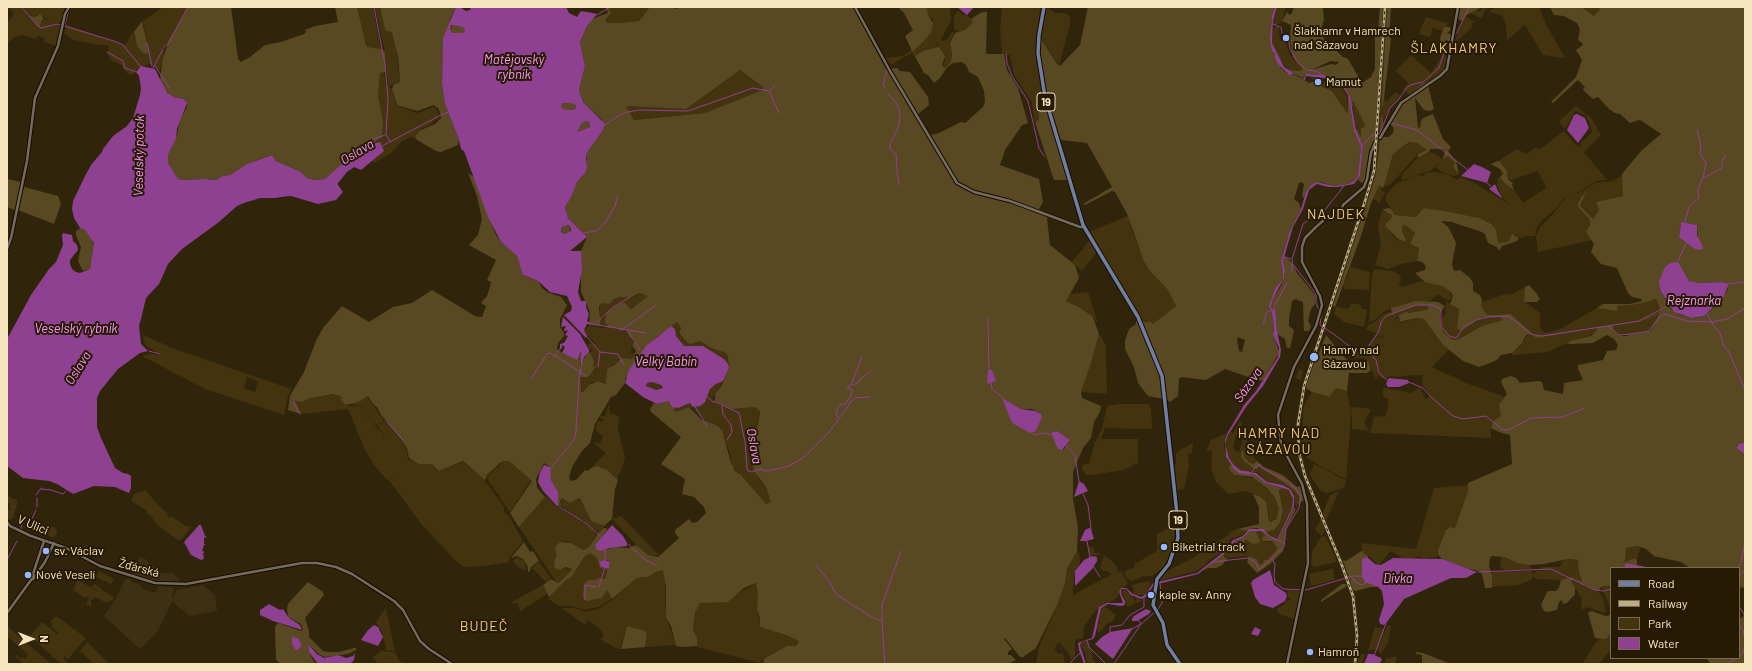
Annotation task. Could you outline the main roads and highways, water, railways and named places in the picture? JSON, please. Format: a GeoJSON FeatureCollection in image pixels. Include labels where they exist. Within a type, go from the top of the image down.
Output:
{"type":"FeatureCollection","features":[{"type":"Feature","properties":{"kind":"main road","name":"19"},"geometry":{"type":"LineString","coordinates":[[1044,7],[1038,51],[1045,97],[1084,227],[1138,317],[1162,376],[1177,514],[1178,538],[1169,564],[1158,577],[1153,601],[1156,611],[1163,623],[1167,645],[1180,664]]}},
{"type":"Feature","properties":{"kind":"water","name":"Matějovský rybník"},"geometry":{"type":"Polygon","coordinates":[[[456,7],[460,7],[466,11],[470,10],[471,7],[566,7],[569,13],[577,17],[582,11],[597,14],[587,26],[580,42],[585,66],[579,90],[583,102],[605,124],[603,130],[587,153],[586,172],[577,182],[565,207],[568,218],[587,237],[570,251],[581,251],[582,270],[578,292],[581,301],[586,301],[586,307],[589,314],[587,321],[592,324],[587,324],[584,330],[587,336],[586,338],[564,315],[571,311],[572,307],[567,296],[550,292],[538,281],[523,275],[517,256],[501,242],[488,217],[445,104],[442,84],[443,38],[456,7]],[[451,25],[450,29],[452,33],[462,33],[465,31],[464,28],[451,25]],[[563,103],[561,106],[563,109],[573,110],[576,108],[575,104],[563,103]],[[586,121],[582,123],[577,132],[590,127],[590,123],[586,121]],[[568,225],[562,227],[562,233],[565,234],[571,231],[571,228],[568,225]]]}},
{"type":"Feature","properties":{"kind":"water"},"geometry":{"type":"Polygon","coordinates":[[[957,7],[974,7],[967,15],[957,7]]]}},
{"type":"Feature","properties":{"kind":"water"},"geometry":{"type":"Polygon","coordinates":[[[1275,7],[1277,7],[1273,21],[1272,43],[1284,67],[1299,77],[1294,74],[1289,75],[1278,64],[1275,58],[1275,53],[1272,51],[1270,40],[1272,16],[1275,7]]]}},
{"type":"Feature","properties":{"kind":"water","name":"Veselský rybník"},"geometry":{"type":"Polygon","coordinates":[[[141,66],[155,69],[167,93],[174,97],[184,99],[187,103],[177,129],[176,139],[168,155],[168,163],[178,179],[216,180],[223,176],[230,175],[247,164],[272,155],[276,161],[301,172],[307,178],[315,180],[325,179],[350,157],[361,153],[376,143],[380,142],[384,151],[361,170],[354,167],[347,172],[338,183],[343,192],[336,200],[318,204],[291,196],[260,198],[244,203],[237,206],[219,222],[182,249],[168,264],[159,284],[146,298],[139,326],[141,344],[148,351],[140,353],[118,369],[100,391],[97,398],[97,427],[115,468],[131,476],[131,488],[129,493],[115,487],[94,486],[73,494],[49,481],[23,478],[7,466],[7,339],[31,295],[49,269],[56,262],[63,245],[63,233],[72,235],[73,241],[77,245],[78,250],[70,260],[72,269],[80,273],[90,269],[94,243],[85,230],[80,228],[74,218],[72,209],[73,201],[91,165],[113,136],[127,126],[133,118],[141,88],[139,76],[136,72],[141,66]]]}},
{"type":"Feature","properties":{"kind":"water"},"geometry":{"type":"Polygon","coordinates":[[[1306,74],[1324,75],[1336,79],[1344,86],[1350,96],[1356,130],[1363,146],[1360,176],[1354,184],[1328,187],[1317,184],[1309,190],[1303,209],[1293,227],[1283,261],[1285,271],[1284,278],[1273,299],[1271,307],[1273,310],[1275,305],[1277,331],[1281,350],[1280,357],[1263,386],[1246,407],[1228,435],[1225,443],[1228,432],[1244,405],[1256,391],[1278,357],[1279,348],[1273,334],[1274,328],[1272,313],[1269,306],[1275,289],[1283,279],[1281,261],[1289,233],[1301,209],[1306,192],[1311,185],[1317,182],[1334,186],[1348,184],[1354,181],[1358,176],[1361,147],[1354,131],[1348,95],[1342,86],[1331,79],[1306,76],[1305,80],[1301,78],[1304,78],[1306,74]]]}},
{"type":"Feature","properties":{"kind":"water"},"geometry":{"type":"Polygon","coordinates":[[[1577,114],[1585,118],[1589,128],[1578,143],[1567,130],[1574,115],[1577,114]]]}},
{"type":"Feature","properties":{"kind":"water"},"geometry":{"type":"Polygon","coordinates":[[[1474,164],[1491,172],[1487,183],[1461,176],[1474,164]]]}},
{"type":"Feature","properties":{"kind":"water"},"geometry":{"type":"Polygon","coordinates":[[[1495,184],[1498,191],[1503,199],[1489,189],[1495,184]]]}},
{"type":"Feature","properties":{"kind":"water"},"geometry":{"type":"Polygon","coordinates":[[[1681,222],[1697,225],[1697,235],[1703,247],[1702,250],[1695,249],[1679,237],[1681,222]]]}},
{"type":"Feature","properties":{"kind":"water","name":"Rejznarka"},"geometry":{"type":"Polygon","coordinates":[[[1678,262],[1689,281],[1698,283],[1722,282],[1729,284],[1723,298],[1704,316],[1692,318],[1674,312],[1660,290],[1659,281],[1665,267],[1670,263],[1678,262]]]}},
{"type":"Feature","properties":{"kind":"water"},"geometry":{"type":"Polygon","coordinates":[[[563,317],[580,334],[589,350],[584,357],[581,369],[581,351],[578,360],[562,353],[565,347],[562,345],[562,348],[556,353],[560,348],[560,344],[564,343],[568,336],[565,335],[568,330],[564,330],[566,326],[561,327],[563,317]]]}},
{"type":"Feature","properties":{"kind":"water","name":"Velký Babín"},"geometry":{"type":"Polygon","coordinates":[[[671,326],[675,329],[676,336],[684,346],[703,346],[724,359],[729,368],[723,381],[710,389],[705,402],[700,406],[693,407],[690,403],[678,408],[672,407],[669,401],[657,404],[643,397],[625,383],[629,370],[646,346],[671,326]],[[652,382],[647,383],[646,386],[656,390],[663,388],[661,385],[652,382]]]}},
{"type":"Feature","properties":{"kind":"water"},"geometry":{"type":"Polygon","coordinates":[[[988,370],[992,370],[996,381],[987,384],[988,370]]]}},
{"type":"Feature","properties":{"kind":"water"},"geometry":{"type":"Polygon","coordinates":[[[1389,378],[1408,380],[1409,383],[1399,387],[1388,387],[1386,384],[1389,378]]]}},
{"type":"Feature","properties":{"kind":"water"},"geometry":{"type":"Polygon","coordinates":[[[1002,398],[1021,409],[1036,411],[1041,414],[1042,418],[1035,432],[1030,433],[1012,423],[1002,398]]]}},
{"type":"Feature","properties":{"kind":"water"},"geometry":{"type":"Polygon","coordinates":[[[1057,431],[1070,440],[1062,450],[1058,449],[1052,435],[1052,432],[1057,431]]]}},
{"type":"Feature","properties":{"kind":"water"},"geometry":{"type":"Polygon","coordinates":[[[1745,442],[1745,455],[1737,448],[1739,444],[1745,442]]]}},
{"type":"Feature","properties":{"kind":"water"},"geometry":{"type":"Polygon","coordinates":[[[1225,445],[1229,458],[1238,471],[1256,473],[1267,482],[1283,485],[1290,489],[1294,496],[1294,507],[1277,541],[1262,531],[1250,531],[1243,538],[1235,541],[1223,555],[1198,574],[1154,585],[1146,597],[1141,599],[1131,595],[1126,589],[1121,589],[1121,594],[1125,601],[1125,605],[1121,606],[1108,604],[1101,608],[1095,636],[1093,639],[1082,642],[1080,645],[1086,664],[1084,664],[1078,643],[1092,638],[1099,607],[1107,603],[1123,603],[1119,592],[1121,588],[1126,588],[1133,594],[1141,597],[1145,595],[1153,583],[1197,573],[1221,554],[1233,540],[1243,536],[1249,529],[1263,529],[1270,536],[1277,539],[1292,508],[1293,499],[1289,490],[1265,483],[1255,475],[1240,473],[1232,466],[1226,457],[1225,445]]]}},
{"type":"Feature","properties":{"kind":"water"},"geometry":{"type":"Polygon","coordinates":[[[544,465],[550,467],[551,480],[558,492],[558,507],[543,491],[538,482],[540,472],[544,465]]]}},
{"type":"Feature","properties":{"kind":"water"},"geometry":{"type":"Polygon","coordinates":[[[1079,481],[1084,484],[1088,491],[1074,497],[1079,481]]]}},
{"type":"Feature","properties":{"kind":"water"},"geometry":{"type":"Polygon","coordinates":[[[199,525],[201,525],[205,536],[207,537],[204,538],[204,544],[206,545],[204,545],[202,551],[205,552],[203,553],[204,559],[201,560],[191,555],[184,542],[199,525]]]}},
{"type":"Feature","properties":{"kind":"water"},"geometry":{"type":"Polygon","coordinates":[[[612,525],[623,536],[627,546],[609,548],[602,551],[597,550],[595,545],[612,525]]]}},
{"type":"Feature","properties":{"kind":"water"},"geometry":{"type":"Polygon","coordinates":[[[1089,528],[1091,529],[1094,539],[1080,541],[1085,530],[1089,528]]]}},
{"type":"Feature","properties":{"kind":"water"},"geometry":{"type":"Polygon","coordinates":[[[1092,556],[1097,557],[1097,561],[1093,568],[1075,586],[1075,571],[1084,560],[1092,556]]]}},
{"type":"Feature","properties":{"kind":"water","name":"Dívka"},"geometry":{"type":"Polygon","coordinates":[[[1367,557],[1375,564],[1381,565],[1393,558],[1442,559],[1477,572],[1466,578],[1451,578],[1404,599],[1384,625],[1380,624],[1379,620],[1384,604],[1382,591],[1378,587],[1365,582],[1362,577],[1362,559],[1367,557]]]}},
{"type":"Feature","properties":{"kind":"water"},"geometry":{"type":"Polygon","coordinates":[[[605,560],[610,562],[609,569],[601,567],[599,561],[605,560]]]}},
{"type":"Feature","properties":{"kind":"water"},"geometry":{"type":"Polygon","coordinates":[[[1625,564],[1632,564],[1646,567],[1624,567],[1625,564]]]}},
{"type":"Feature","properties":{"kind":"water"},"geometry":{"type":"Polygon","coordinates":[[[1270,570],[1274,585],[1286,593],[1287,596],[1285,601],[1273,608],[1260,604],[1255,597],[1251,583],[1253,580],[1270,570]]]}},
{"type":"Feature","properties":{"kind":"water"},"geometry":{"type":"Polygon","coordinates":[[[269,604],[280,610],[283,609],[289,618],[300,625],[302,630],[273,621],[260,615],[260,610],[269,604]]]}},
{"type":"Feature","properties":{"kind":"water"},"geometry":{"type":"Polygon","coordinates":[[[1146,609],[1151,611],[1149,614],[1137,621],[1132,621],[1134,616],[1146,609]]]}},
{"type":"Feature","properties":{"kind":"water"},"geometry":{"type":"Polygon","coordinates":[[[374,625],[378,627],[383,637],[378,646],[361,640],[368,630],[374,625]]]}},
{"type":"Feature","properties":{"kind":"water"},"geometry":{"type":"Polygon","coordinates":[[[1255,627],[1261,630],[1258,636],[1251,634],[1255,627]]]}},
{"type":"Feature","properties":{"kind":"water"},"geometry":{"type":"Polygon","coordinates":[[[1133,628],[1113,659],[1095,644],[1110,632],[1133,628]]]}},
{"type":"Feature","properties":{"kind":"water"},"geometry":{"type":"Polygon","coordinates":[[[292,636],[299,639],[302,646],[296,651],[292,644],[292,636]]]}},
{"type":"Feature","properties":{"kind":"water"},"geometry":{"type":"Polygon","coordinates":[[[308,644],[317,654],[324,658],[338,655],[346,658],[353,656],[355,653],[354,660],[350,664],[318,664],[309,652],[308,644]]]}},
{"type":"Feature","properties":{"kind":"water"},"geometry":{"type":"Polygon","coordinates":[[[1368,654],[1372,654],[1381,658],[1382,660],[1379,664],[1364,664],[1368,654]]]}},
{"type":"Feature","properties":{"kind":"waterway","name":"Veselský potok"},"geometry":{"type":"LineString","coordinates":[[21,7],[41,28],[58,24],[117,42],[123,45],[141,67]]}},
{"type":"Feature","properties":{"kind":"waterway"},"geometry":{"type":"LineString","coordinates":[[153,68],[188,7]]}},
{"type":"Feature","properties":{"kind":"waterway"},"geometry":{"type":"LineString","coordinates":[[374,7],[385,64],[388,98],[386,134],[390,142]]}},
{"type":"Feature","properties":{"kind":"waterway"},"geometry":{"type":"LineString","coordinates":[[597,15],[610,7]]}},
{"type":"Feature","properties":{"kind":"waterway"},"geometry":{"type":"LineString","coordinates":[[1448,41],[1457,33],[1469,7]]}},
{"type":"Feature","properties":{"kind":"waterway"},"geometry":{"type":"LineString","coordinates":[[65,25],[69,9]]}},
{"type":"Feature","properties":{"kind":"waterway"},"geometry":{"type":"LineString","coordinates":[[1273,24],[1280,27]]}},
{"type":"Feature","properties":{"kind":"waterway"},"geometry":{"type":"LineString","coordinates":[[1281,27],[1282,33]]}},
{"type":"Feature","properties":{"kind":"waterway"},"geometry":{"type":"LineString","coordinates":[[1288,36],[1290,49],[1298,63],[1307,70],[1316,71],[1323,75]]}},
{"type":"Feature","properties":{"kind":"waterway"},"geometry":{"type":"LineString","coordinates":[[147,43],[152,66]]}},
{"type":"Feature","properties":{"kind":"waterway"},"geometry":{"type":"LineString","coordinates":[[1363,145],[1372,135],[1380,133],[1390,108],[1405,90],[1410,85],[1423,82],[1439,68],[1445,50]]}},
{"type":"Feature","properties":{"kind":"waterway"},"geometry":{"type":"LineString","coordinates":[[107,52],[123,61],[125,68],[136,72]]}},
{"type":"Feature","properties":{"kind":"waterway"},"geometry":{"type":"LineString","coordinates":[[1006,54],[1007,63],[1012,76],[1028,101],[1039,148],[1044,156]]}},
{"type":"Feature","properties":{"kind":"waterway"},"geometry":{"type":"LineString","coordinates":[[154,66],[169,88]]}},
{"type":"Feature","properties":{"kind":"waterway"},"geometry":{"type":"LineString","coordinates":[[885,87],[883,84],[887,71]]}},
{"type":"Feature","properties":{"kind":"waterway"},"geometry":{"type":"LineString","coordinates":[[770,91],[775,85]]}},
{"type":"Feature","properties":{"kind":"waterway"},"geometry":{"type":"LineString","coordinates":[[605,125],[621,114],[628,112],[639,110],[688,111],[753,88],[769,91],[779,113]]}},
{"type":"Feature","properties":{"kind":"waterway"},"geometry":{"type":"LineString","coordinates":[[888,94],[897,104],[900,113],[899,125],[890,145]]}},
{"type":"Feature","properties":{"kind":"waterway","name":"Oslava"},"geometry":{"type":"LineString","coordinates":[[382,146],[449,112]]}},
{"type":"Feature","properties":{"kind":"waterway"},"geometry":{"type":"LineString","coordinates":[[1391,123],[1417,130],[1468,170]]}},
{"type":"Feature","properties":{"kind":"waterway"},"geometry":{"type":"LineString","coordinates":[[1697,130],[1701,146],[1700,154],[1706,163],[1703,178]]}},
{"type":"Feature","properties":{"kind":"waterway"},"geometry":{"type":"LineString","coordinates":[[351,158],[371,140],[385,135]]}},
{"type":"Feature","properties":{"kind":"waterway"},"geometry":{"type":"LineString","coordinates":[[890,146],[890,149],[896,154],[897,169]]}},
{"type":"Feature","properties":{"kind":"waterway"},"geometry":{"type":"LineString","coordinates":[[1684,223],[1690,205],[1699,198],[1698,190],[1702,179],[1722,168],[1722,161],[1726,155]]}},
{"type":"Feature","properties":{"kind":"waterway"},"geometry":{"type":"LineString","coordinates":[[897,171],[899,185]]}},
{"type":"Feature","properties":{"kind":"waterway"},"geometry":{"type":"LineString","coordinates":[[1487,183],[1491,186]]}},
{"type":"Feature","properties":{"kind":"waterway","name":"Rejznarka"},"geometry":{"type":"LineString","coordinates":[[1320,312],[1316,303],[1316,294],[1292,263],[1292,259],[1303,224],[1312,217],[1324,211],[1344,186]]}},
{"type":"Feature","properties":{"kind":"waterway"},"geometry":{"type":"LineString","coordinates":[[584,233],[596,231],[605,223],[615,206],[618,196]]}},
{"type":"Feature","properties":{"kind":"waterway"},"geometry":{"type":"LineString","coordinates":[[1677,263],[1687,242]]}},
{"type":"Feature","properties":{"kind":"waterway","name":"Rejznarka"},"geometry":{"type":"LineString","coordinates":[[1284,257],[1291,259]]}},
{"type":"Feature","properties":{"kind":"waterway","name":"Rejznarka"},"geometry":{"type":"LineString","coordinates":[[1292,264],[1292,271]]}},
{"type":"Feature","properties":{"kind":"waterway","name":"Rejznarka"},"geometry":{"type":"LineString","coordinates":[[1728,284],[1745,282]]}},
{"type":"Feature","properties":{"kind":"waterway"},"geometry":{"type":"LineString","coordinates":[[1275,305],[1287,283]]}},
{"type":"Feature","properties":{"kind":"waterway"},"geometry":{"type":"LineString","coordinates":[[596,323],[612,308],[630,297]]}},
{"type":"Feature","properties":{"kind":"waterway","name":"Rejznarka"},"geometry":{"type":"LineString","coordinates":[[1321,315],[1320,325],[1353,349],[1365,351],[1379,331],[1381,322],[1386,316],[1416,305],[1433,305],[1441,309],[1441,326],[1449,336],[1456,338],[1464,327],[1476,320],[1488,317],[1509,316],[1531,334],[1542,336],[1639,321],[1669,305]]}},
{"type":"Feature","properties":{"kind":"waterway"},"geometry":{"type":"LineString","coordinates":[[623,329],[655,306]]}},
{"type":"Feature","properties":{"kind":"waterway"},"geometry":{"type":"LineString","coordinates":[[1608,326],[1619,335],[1631,334],[1649,331],[1659,317],[1665,314],[1687,321],[1712,322],[1727,319],[1745,308]]}},
{"type":"Feature","properties":{"kind":"waterway"},"geometry":{"type":"LineString","coordinates":[[1263,324],[1266,313],[1271,310]]}},
{"type":"Feature","properties":{"kind":"waterway"},"geometry":{"type":"LineString","coordinates":[[1707,313],[1713,325],[1720,333],[1724,346],[1729,352],[1745,390]]}},
{"type":"Feature","properties":{"kind":"waterway"},"geometry":{"type":"LineString","coordinates":[[988,318],[989,371]]}},
{"type":"Feature","properties":{"kind":"waterway","name":"Oslava"},"geometry":{"type":"LineString","coordinates":[[592,324],[646,333]]}},
{"type":"Feature","properties":{"kind":"waterway","name":"Oslava"},"geometry":{"type":"LineString","coordinates":[[628,331],[640,350]]}},
{"type":"Feature","properties":{"kind":"waterway"},"geometry":{"type":"LineString","coordinates":[[587,337],[600,352],[618,354],[623,364]]}},
{"type":"Feature","properties":{"kind":"waterway"},"geometry":{"type":"LineString","coordinates":[[149,351],[160,354]]}},
{"type":"Feature","properties":{"kind":"waterway"},"geometry":{"type":"LineString","coordinates":[[1365,351],[1368,351],[1376,360],[1379,373],[1388,381]]}},
{"type":"Feature","properties":{"kind":"waterway"},"geometry":{"type":"LineString","coordinates":[[598,367],[600,352]]}},
{"type":"Feature","properties":{"kind":"waterway"},"geometry":{"type":"LineString","coordinates":[[531,379],[547,354],[550,353],[555,356]]}},
{"type":"Feature","properties":{"kind":"waterway"},"geometry":{"type":"LineString","coordinates":[[556,354],[556,356],[586,376]]}},
{"type":"Feature","properties":{"kind":"waterway"},"geometry":{"type":"LineString","coordinates":[[838,418],[836,413],[839,405],[845,404],[851,396],[852,390],[847,387],[851,385],[862,357]]}},
{"type":"Feature","properties":{"kind":"waterway"},"geometry":{"type":"LineString","coordinates":[[550,469],[574,440],[576,432],[579,379],[581,369]]}},
{"type":"Feature","properties":{"kind":"waterway"},"geometry":{"type":"LineString","coordinates":[[852,385],[858,383],[860,379],[871,371]]}},
{"type":"Feature","properties":{"kind":"waterway"},"geometry":{"type":"LineString","coordinates":[[991,382],[992,389],[1003,398]]}},
{"type":"Feature","properties":{"kind":"waterway"},"geometry":{"type":"LineString","coordinates":[[1409,382],[1423,388],[1453,416],[1463,419],[1486,416],[1503,430],[1508,430],[1531,418],[1563,417],[1585,408]]}},
{"type":"Feature","properties":{"kind":"waterway","name":"Oslava"},"geometry":{"type":"LineString","coordinates":[[707,397],[713,402],[739,413],[745,442],[747,468],[748,471],[752,472],[760,469],[766,471],[789,466],[804,457],[829,432],[854,398],[870,397]]}},
{"type":"Feature","properties":{"kind":"waterway"},"geometry":{"type":"LineString","coordinates":[[293,402],[300,414]]}},
{"type":"Feature","properties":{"kind":"waterway"},"geometry":{"type":"LineString","coordinates":[[694,405],[707,426]]}},
{"type":"Feature","properties":{"kind":"waterway"},"geometry":{"type":"LineString","coordinates":[[722,406],[723,414],[731,425],[732,432],[727,440]]}},
{"type":"Feature","properties":{"kind":"waterway"},"geometry":{"type":"LineString","coordinates":[[387,422],[403,440]]}},
{"type":"Feature","properties":{"kind":"waterway"},"geometry":{"type":"LineString","coordinates":[[1033,434],[1036,435],[1043,433],[1052,435]]}},
{"type":"Feature","properties":{"kind":"waterway"},"geometry":{"type":"LineString","coordinates":[[1066,445],[1075,456],[1079,481]]}},
{"type":"Feature","properties":{"kind":"waterway","name":"Sázava"},"geometry":{"type":"LineString","coordinates":[[1212,562],[1248,558],[1256,563],[1259,570],[1284,547],[1286,529],[1299,508],[1301,496],[1287,481],[1262,468],[1259,464],[1251,473]]}},
{"type":"Feature","properties":{"kind":"waterway","name":"Sázava"},"geometry":{"type":"LineString","coordinates":[[1234,467],[1240,472],[1249,473]]}},
{"type":"Feature","properties":{"kind":"waterway","name":"Oslava"},"geometry":{"type":"LineString","coordinates":[[36,495],[41,488]]}},
{"type":"Feature","properties":{"kind":"waterway"},"geometry":{"type":"LineString","coordinates":[[41,489],[51,490],[63,494],[66,491]]}},
{"type":"Feature","properties":{"kind":"waterway"},"geometry":{"type":"LineString","coordinates":[[1083,494],[1088,505],[1091,529]]}},
{"type":"Feature","properties":{"kind":"waterway","name":"Oslava"},"geometry":{"type":"LineString","coordinates":[[37,498],[37,507]]}},
{"type":"Feature","properties":{"kind":"waterway"},"geometry":{"type":"LineString","coordinates":[[559,507],[587,524],[601,537]]}},
{"type":"Feature","properties":{"kind":"waterway","name":"Oslava"},"geometry":{"type":"LineString","coordinates":[[21,530],[23,518],[32,519],[36,510]]}},
{"type":"Feature","properties":{"kind":"waterway"},"geometry":{"type":"LineString","coordinates":[[1277,540],[1284,544]]}},
{"type":"Feature","properties":{"kind":"waterway","name":"Oslava"},"geometry":{"type":"LineString","coordinates":[[7,560],[17,541]]}},
{"type":"Feature","properties":{"kind":"waterway"},"geometry":{"type":"LineString","coordinates":[[1087,541],[1090,558]]}},
{"type":"Feature","properties":{"kind":"waterway"},"geometry":{"type":"LineString","coordinates":[[1739,567],[1741,563],[1745,542]]}},
{"type":"Feature","properties":{"kind":"waterway"},"geometry":{"type":"LineString","coordinates":[[628,544],[644,559],[657,566]]}},
{"type":"Feature","properties":{"kind":"waterway"},"geometry":{"type":"LineString","coordinates":[[605,549],[605,560]]}},
{"type":"Feature","properties":{"kind":"waterway"},"geometry":{"type":"LineString","coordinates":[[882,621],[882,605],[901,551]]}},
{"type":"Feature","properties":{"kind":"waterway"},"geometry":{"type":"LineString","coordinates":[[1272,559],[1275,564],[1275,582],[1283,589],[1306,590],[1353,576],[1364,576]]}},
{"type":"Feature","properties":{"kind":"waterway"},"geometry":{"type":"LineString","coordinates":[[816,565],[829,581],[836,594],[871,617],[882,621],[885,664]]}},
{"type":"Feature","properties":{"kind":"waterway"},"geometry":{"type":"LineString","coordinates":[[1093,566],[1100,577]]}},
{"type":"Feature","properties":{"kind":"waterway"},"geometry":{"type":"LineString","coordinates":[[599,587],[605,567]]}},
{"type":"Feature","properties":{"kind":"waterway"},"geometry":{"type":"LineString","coordinates":[[1478,572],[1551,569],[1595,590],[1604,591],[1610,589]]}},
{"type":"Feature","properties":{"kind":"waterway"},"geometry":{"type":"LineString","coordinates":[[1740,575],[1745,570]]}},
{"type":"Feature","properties":{"kind":"waterway"},"geometry":{"type":"LineString","coordinates":[[1353,578],[1355,582],[1362,585],[1367,582]]}},
{"type":"Feature","properties":{"kind":"waterway"},"geometry":{"type":"LineString","coordinates":[[1158,609],[1162,603],[1160,583]]}},
{"type":"Feature","properties":{"kind":"waterway"},"geometry":{"type":"LineString","coordinates":[[585,600],[585,585],[596,587]]}},
{"type":"Feature","properties":{"kind":"waterway"},"geometry":{"type":"LineString","coordinates":[[1110,632],[1110,627],[1122,625],[1130,615],[1144,607],[1144,598]]}},
{"type":"Feature","properties":{"kind":"waterway"},"geometry":{"type":"LineString","coordinates":[[1740,608],[1745,616]]}},
{"type":"Feature","properties":{"kind":"waterway"},"geometry":{"type":"LineString","coordinates":[[1114,664],[1141,624],[1155,612]]}},
{"type":"Feature","properties":{"kind":"waterway"},"geometry":{"type":"LineString","coordinates":[[1132,629],[1141,624],[1138,619]]}},
{"type":"Feature","properties":{"kind":"waterway"},"geometry":{"type":"LineString","coordinates":[[1374,656],[1386,623]]}},
{"type":"Feature","properties":{"kind":"waterway"},"geometry":{"type":"LineString","coordinates":[[1740,626],[1745,633]]}},
{"type":"Feature","properties":{"kind":"waterway"},"geometry":{"type":"LineString","coordinates":[[1743,632],[1745,637]]}},
{"type":"Feature","properties":{"kind":"waterway"},"geometry":{"type":"LineString","coordinates":[[1087,640],[1089,647],[1106,664]]}},
{"type":"Feature","properties":{"kind":"waterway"},"geometry":{"type":"LineString","coordinates":[[1740,655],[1745,646]]}},
{"type":"Feature","properties":{"kind":"waterway"},"geometry":{"type":"LineString","coordinates":[[1069,664],[1081,652]]}},
{"type":"Feature","properties":{"kind":"waterway"},"geometry":{"type":"LineString","coordinates":[[1728,664],[1735,659]]}},
{"type":"Feature","properties":{"kind":"railway"},"geometry":{"type":"LineString","coordinates":[[1355,664],[1357,636],[1353,596],[1305,476],[1299,453],[1298,424],[1304,386],[1374,171],[1385,7]]}},
{"type":"Feature","properties":{"kind":"place","name":"Šlakhamr v Hamrech nad Sázavou"},"geometry":{"type":"Point","coordinates":[1286,38]}},
{"type":"Feature","properties":{"kind":"place","name":"Mamut"},"geometry":{"type":"Point","coordinates":[1318,82]}},
{"type":"Feature","properties":{"kind":"place","name":"Hamry nad Sázavou"},"geometry":{"type":"Point","coordinates":[1314,357]}},
{"type":"Feature","properties":{"kind":"place","name":"Biketrial track"},"geometry":{"type":"Point","coordinates":[1164,547]}},
{"type":"Feature","properties":{"kind":"place","name":"sv. Václav"},"geometry":{"type":"Point","coordinates":[46,551]}},
{"type":"Feature","properties":{"kind":"place","name":"Nové Veselí"},"geometry":{"type":"Point","coordinates":[28,575]}},
{"type":"Feature","properties":{"kind":"place","name":"kaple sv. Anny"},"geometry":{"type":"Point","coordinates":[1151,595]}},
{"type":"Feature","properties":{"kind":"place","name":"Hamroň"},"geometry":{"type":"Point","coordinates":[1310,652]}},
{"type":"Feature","properties":{"kind":"district","name":"ŠLAKHAMRY"},"geometry":{"type":"Point","coordinates":[1454,48]}},
{"type":"Feature","properties":{"kind":"district","name":"NAJDEK"},"geometry":{"type":"Point","coordinates":[1336,214]}},
{"type":"Feature","properties":{"kind":"district","name":"HAMRY NAD SÁZAVOU"},"geometry":{"type":"Point","coordinates":[1279,442]}},
{"type":"Feature","properties":{"kind":"district","name":"BUDEČ"},"geometry":{"type":"Point","coordinates":[484,626]}}]}
